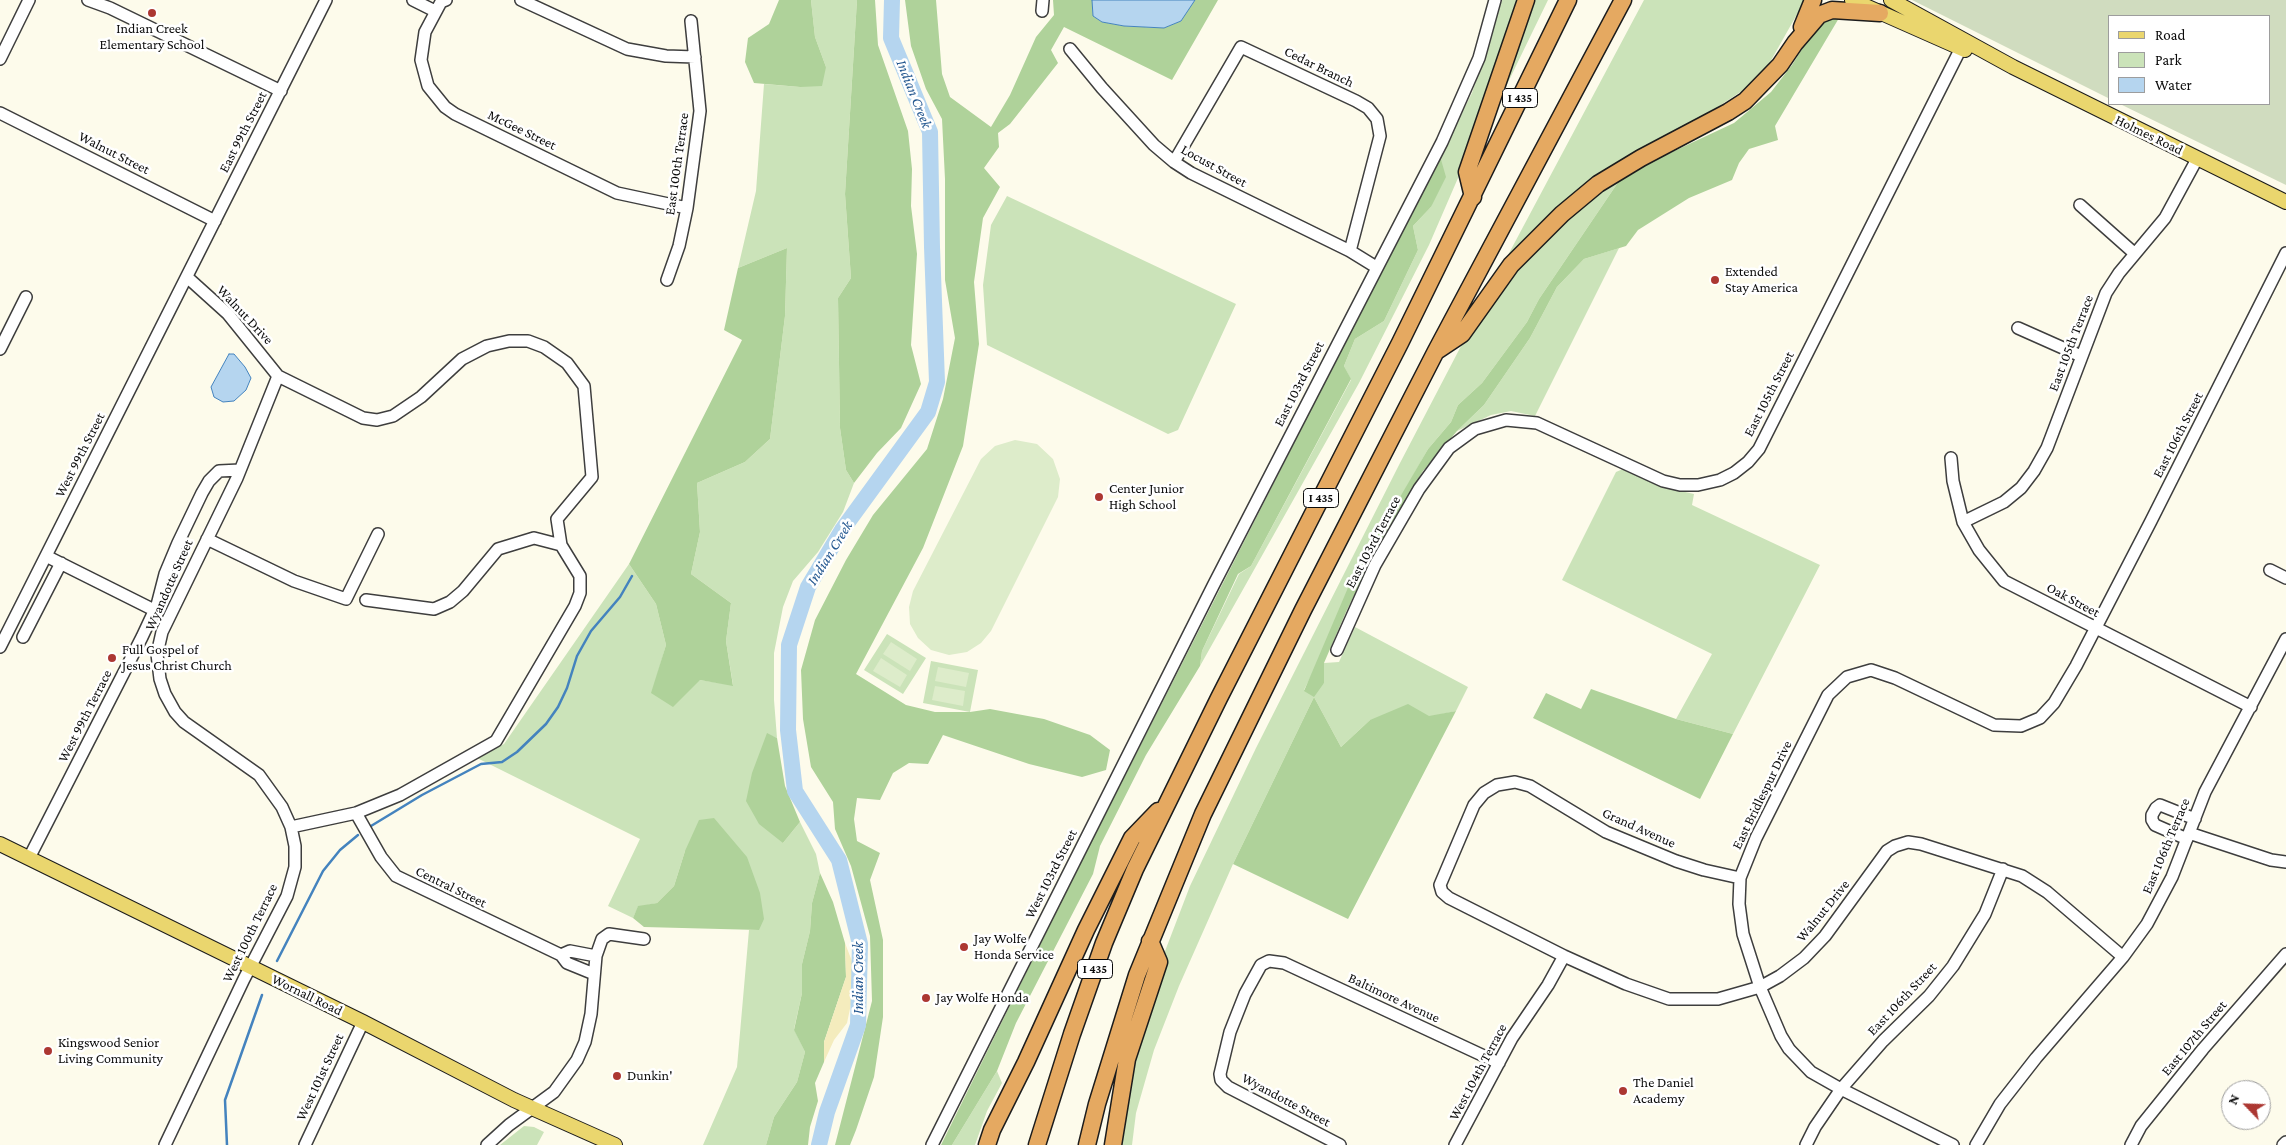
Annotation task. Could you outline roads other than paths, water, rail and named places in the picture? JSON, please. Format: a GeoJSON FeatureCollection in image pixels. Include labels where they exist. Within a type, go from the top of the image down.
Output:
{"type":"FeatureCollection","features":[{"type":"Feature","properties":{"kind":"highway"},"geometry":{"type":"LineString","coordinates":[[1473,197],[1467,172],[1526,0]]}},
{"type":"Feature","properties":{"kind":"highway","name":"I 435"},"geometry":{"type":"LineString","coordinates":[[1037,1145],[1072,1034],[1104,944],[1135,868],[1473,197],[1568,0]]}},
{"type":"Feature","properties":{"kind":"highway","name":"I 435"},"geometry":{"type":"LineString","coordinates":[[1086,1145],[1117,1035],[1150,941],[1211,797],[1303,610],[1436,351],[1623,0]]}},
{"type":"Feature","properties":{"kind":"highway"},"geometry":{"type":"LineString","coordinates":[[1795,43],[1813,0]]}},
{"type":"Feature","properties":{"kind":"highway"},"geometry":{"type":"LineString","coordinates":[[1436,351],[1462,334],[1502,276],[1562,214],[1598,184],[1745,101],[1780,65],[1795,43],[1819,15],[1832,10],[1880,13]]}},
{"type":"Feature","properties":{"kind":"highway"},"geometry":{"type":"LineString","coordinates":[[987,1145],[992,1130],[1026,1062],[1086,930],[1132,838],[1170,799]]}},
{"type":"Feature","properties":{"kind":"highway"},"geometry":{"type":"LineString","coordinates":[[1113,1145],[1127,1059],[1159,962],[1150,941]]}},
{"type":"Feature","properties":{"kind":"main road","name":"Holmes Road"},"geometry":{"type":"LineString","coordinates":[[1852,0],[1880,13],[1963,44],[2013,67],[2286,202]]}},
{"type":"Feature","properties":{"kind":"main road","name":"Holmes Road"},"geometry":{"type":"LineString","coordinates":[[1891,0],[1963,44]]}},
{"type":"Feature","properties":{"kind":"main road","name":"Wornall Road"},"geometry":{"type":"LineString","coordinates":[[0,844],[363,1022],[531,1108],[615,1145]]}},
{"type":"Feature","properties":{"kind":"street"},"geometry":{"type":"LineString","coordinates":[[0,59],[29,0]]}},
{"type":"Feature","properties":{"kind":"street"},"geometry":{"type":"LineString","coordinates":[[88,0],[110,8],[281,91]]}},
{"type":"Feature","properties":{"kind":"street","name":"East 99th Street"},"geometry":{"type":"LineString","coordinates":[[191,281],[216,221],[326,0]]}},
{"type":"Feature","properties":{"kind":"street"},"geometry":{"type":"LineString","coordinates":[[413,0],[435,11]]}},
{"type":"Feature","properties":{"kind":"street","name":"McGee Street"},"geometry":{"type":"LineString","coordinates":[[446,0],[435,11],[424,32],[421,60],[428,86],[445,107],[455,114],[617,193],[687,208]]}},
{"type":"Feature","properties":{"kind":"street"},"geometry":{"type":"LineString","coordinates":[[521,0],[627,49],[666,56],[695,57]]}},
{"type":"Feature","properties":{"kind":"street","name":"East 103rd Street"},"geometry":{"type":"LineString","coordinates":[[1117,777],[1376,267],[1442,142],[1480,55],[1495,0]]}},
{"type":"Feature","properties":{"kind":"street","name":"East 100th Terrace"},"geometry":{"type":"LineString","coordinates":[[667,280],[680,246],[700,110],[691,21]]}},
{"type":"Feature","properties":{"kind":"street","name":"East 105th Street"},"geometry":{"type":"LineString","coordinates":[[1444,453],[1461,437],[1475,429],[1498,422],[1522,420],[1550,427],[1663,481],[1680,485],[1698,485],[1720,480],[1748,462],[1759,449],[1963,44]]}},
{"type":"Feature","properties":{"kind":"street","name":"Cedar Branch"},"geometry":{"type":"LineString","coordinates":[[1174,162],[1241,47],[1356,101],[1368,108],[1377,119],[1380,136],[1350,251]]}},
{"type":"Feature","properties":{"kind":"street","name":"Locust Street"},"geometry":{"type":"LineString","coordinates":[[1070,49],[1102,88],[1154,145],[1174,162],[1196,176],[1350,251],[1376,267]]}},
{"type":"Feature","properties":{"kind":"street","name":"Walnut Street"},"geometry":{"type":"LineString","coordinates":[[0,113],[216,221]]}},
{"type":"Feature","properties":{"kind":"street","name":"East 105th Terrace"},"geometry":{"type":"LineString","coordinates":[[1963,522],[2004,502],[2021,488],[2034,471],[2047,448],[2106,293],[2134,253],[2153,235],[2165,218],[2197,159]]}},
{"type":"Feature","properties":{"kind":"street"},"geometry":{"type":"LineString","coordinates":[[2080,205],[2134,253]]}},
{"type":"Feature","properties":{"kind":"street","name":"East 106th Street"},"geometry":{"type":"LineString","coordinates":[[2095,629],[2286,253]]}},
{"type":"Feature","properties":{"kind":"street","name":"Walnut Drive"},"geometry":{"type":"LineString","coordinates":[[191,281],[228,314],[278,376]]}},
{"type":"Feature","properties":{"kind":"street","name":"West 99th Street"},"geometry":{"type":"LineString","coordinates":[[0,647],[191,281]]}},
{"type":"Feature","properties":{"kind":"street"},"geometry":{"type":"LineString","coordinates":[[0,349],[26,297]]}},
{"type":"Feature","properties":{"kind":"street"},"geometry":{"type":"LineString","coordinates":[[2018,328],[2081,356]]}},
{"type":"Feature","properties":{"kind":"street"},"geometry":{"type":"LineString","coordinates":[[278,376],[363,418],[377,420],[393,416],[421,397],[462,359],[487,346],[509,341],[528,341],[544,347],[567,363],[584,386],[592,478],[557,519],[561,545],[580,576],[580,592],[575,606],[496,741],[400,795],[356,813],[291,827]]}},
{"type":"Feature","properties":{"kind":"street","name":"Wyandotte Street"},"geometry":{"type":"LineString","coordinates":[[278,376],[240,470],[162,632],[157,654],[160,679],[165,694],[176,712],[184,722],[259,775],[282,807],[291,827]]}},
{"type":"Feature","properties":{"kind":"street","name":"East 103rd Terrace"},"geometry":{"type":"LineString","coordinates":[[1336,650],[1375,565],[1419,489],[1444,453]]}},
{"type":"Feature","properties":{"kind":"street","name":"Oak Street"},"geometry":{"type":"LineString","coordinates":[[1951,458],[1953,481],[1963,522],[1980,550],[2004,581],[2251,707]]}},
{"type":"Feature","properties":{"kind":"street","name":"West 99th Terrace"},"geometry":{"type":"LineString","coordinates":[[29,858],[154,610],[178,543],[209,481],[220,471],[240,470]]}},
{"type":"Feature","properties":{"kind":"street"},"geometry":{"type":"LineString","coordinates":[[207,539],[294,581],[346,599],[378,534]]}},
{"type":"Feature","properties":{"kind":"street"},"geometry":{"type":"LineString","coordinates":[[366,600],[434,609],[450,602],[463,591],[498,549],[534,538],[561,545]]}},
{"type":"Feature","properties":{"kind":"street"},"geometry":{"type":"LineString","coordinates":[[46,556],[154,610]]}},
{"type":"Feature","properties":{"kind":"street"},"geometry":{"type":"LineString","coordinates":[[23,638],[61,563]]}},
{"type":"Feature","properties":{"kind":"street"},"geometry":{"type":"LineString","coordinates":[[2270,570],[2286,578]]}},
{"type":"Feature","properties":{"kind":"street","name":"East Bridlespur Drive"},"geometry":{"type":"LineString","coordinates":[[1953,1145],[1811,1072],[1789,1049],[1781,1036],[1760,987],[1743,934],[1739,904],[1740,878],[1756,838],[1828,695],[1836,685],[1847,677],[1872,670],[1895,678],[1994,725],[2021,726],[2040,718],[2054,703],[2095,629]]}},
{"type":"Feature","properties":{"kind":"street","name":"East 106th Terrace"},"geometry":{"type":"LineString","coordinates":[[1976,1145],[2000,1104],[2036,1058],[2123,957],[2151,917],[2172,877],[2205,792],[2286,639]]}},
{"type":"Feature","properties":{"kind":"street","name":"West 103rd Street"},"geometry":{"type":"LineString","coordinates":[[932,1145],[1117,777]]}},
{"type":"Feature","properties":{"kind":"street","name":"Grand Avenue"},"geometry":{"type":"LineString","coordinates":[[1441,889],[1441,878],[1474,805],[1484,793],[1497,785],[1515,782],[1530,786],[1606,832],[1676,861],[1704,870],[1740,878]]}},
{"type":"Feature","properties":{"kind":"street"},"geometry":{"type":"LineString","coordinates":[[2194,819],[2160,805],[2152,815],[2155,825],[2271,860],[2286,862]]}},
{"type":"Feature","properties":{"kind":"street","name":"Central Street"},"geometry":{"type":"LineString","coordinates":[[356,813],[381,857],[396,876],[561,955],[567,964],[594,974]]}},
{"type":"Feature","properties":{"kind":"street","name":"West 100th Terrace"},"geometry":{"type":"LineString","coordinates":[[165,1145],[250,967],[288,896],[295,867],[295,846],[291,827]]}},
{"type":"Feature","properties":{"kind":"street","name":"Walnut Drive"},"geometry":{"type":"LineString","coordinates":[[1441,889],[1449,898],[1564,956],[1626,984],[1668,999],[1718,999],[1760,987],[1780,976],[1804,958],[1825,936],[1880,859],[1895,846],[1908,842],[1921,844],[2022,876],[2047,892],[2123,957]]}},
{"type":"Feature","properties":{"kind":"street","name":"East 106th Street"},"geometry":{"type":"LineString","coordinates":[[1806,1145],[1815,1127],[1841,1089],[1883,1041],[1930,996],[1953,966],[1984,914],[2003,869]]}},
{"type":"Feature","properties":{"kind":"street"},"geometry":{"type":"LineString","coordinates":[[487,1145],[531,1108],[554,1092],[577,1060],[586,1042],[596,956],[602,939],[609,934],[644,939]]}},
{"type":"Feature","properties":{"kind":"street","name":"Central Street"},"geometry":{"type":"LineString","coordinates":[[561,955],[570,951],[596,956]]}},
{"type":"Feature","properties":{"kind":"street","name":"East 107th Street"},"geometry":{"type":"LineString","coordinates":[[2131,1145],[2141,1126],[2203,1049],[2286,954]]}},
{"type":"Feature","properties":{"kind":"street","name":"West 104th Terrace"},"geometry":{"type":"LineString","coordinates":[[1455,1145],[1499,1063],[1564,956]]}},
{"type":"Feature","properties":{"kind":"street","name":"Baltimore Avenue"},"geometry":{"type":"LineString","coordinates":[[1221,1080],[1220,1074],[1230,1032],[1245,994],[1261,966],[1275,960],[1499,1063]]}},
{"type":"Feature","properties":{"kind":"street","name":"West 101st Street"},"geometry":{"type":"LineString","coordinates":[[305,1145],[363,1022]]}},
{"type":"Feature","properties":{"kind":"street","name":"Wyandotte Street"},"geometry":{"type":"LineString","coordinates":[[1221,1080],[1228,1087],[1340,1145]]}},
{"type":"Feature","properties":{"kind":"street"},"geometry":{"type":"LineString","coordinates":[[2283,1145],[2286,1142]]}},
{"type":"Feature","properties":{"kind":"water"},"geometry":{"type":"Polygon","coordinates":[[[1092,0],[1195,0],[1181,21],[1164,28],[1124,26],[1102,22],[1093,16],[1092,0]]]}},
{"type":"Feature","properties":{"kind":"water"},"geometry":{"type":"Polygon","coordinates":[[[229,354],[234,354],[251,378],[246,390],[234,401],[223,402],[214,397],[211,387],[229,354]]]}},
{"type":"Feature","properties":{"kind":"waterway","name":"Indian Creek"},"geometry":{"type":"LineString","coordinates":[[819,1145],[827,1112],[858,1025],[860,944],[839,860],[795,791],[788,730],[789,645],[808,587],[842,530],[928,412],[937,382],[930,132],[891,38],[892,0]]}},
{"type":"Feature","properties":{"kind":"waterway"},"geometry":{"type":"LineString","coordinates":[[371,826],[422,795],[481,764],[502,762],[517,752],[546,724],[558,707],[567,688],[577,656],[591,631],[620,597],[632,576]]}},
{"type":"Feature","properties":{"kind":"waterway"},"geometry":{"type":"LineString","coordinates":[[277,961],[323,871],[340,850],[358,835]]}},
{"type":"Feature","properties":{"kind":"waterway"},"geometry":{"type":"LineString","coordinates":[[227,1145],[225,1100],[262,995]]}},
{"type":"Feature","properties":{"kind":"place","name":"Indian Creek Elementary School"},"geometry":{"type":"Point","coordinates":[152,13]}},
{"type":"Feature","properties":{"kind":"place","name":"Extended Stay America"},"geometry":{"type":"Point","coordinates":[1715,280]}},
{"type":"Feature","properties":{"kind":"place","name":"Center Junior High School"},"geometry":{"type":"Point","coordinates":[1099,497]}},
{"type":"Feature","properties":{"kind":"place","name":"Full Gospel of Jesus Christ Church"},"geometry":{"type":"Point","coordinates":[112,658]}},
{"type":"Feature","properties":{"kind":"place","name":"Jay Wolfe Honda Service"},"geometry":{"type":"Point","coordinates":[964,947]}},
{"type":"Feature","properties":{"kind":"place","name":"Jay Wolfe Honda"},"geometry":{"type":"Point","coordinates":[926,998]}},
{"type":"Feature","properties":{"kind":"place","name":"Kingswood Senior Living Community"},"geometry":{"type":"Point","coordinates":[48,1051]}},
{"type":"Feature","properties":{"kind":"place","name":"Dunkin'"},"geometry":{"type":"Point","coordinates":[617,1076]}},
{"type":"Feature","properties":{"kind":"place","name":"The Daniel Academy"},"geometry":{"type":"Point","coordinates":[1623,1091]}}]}
